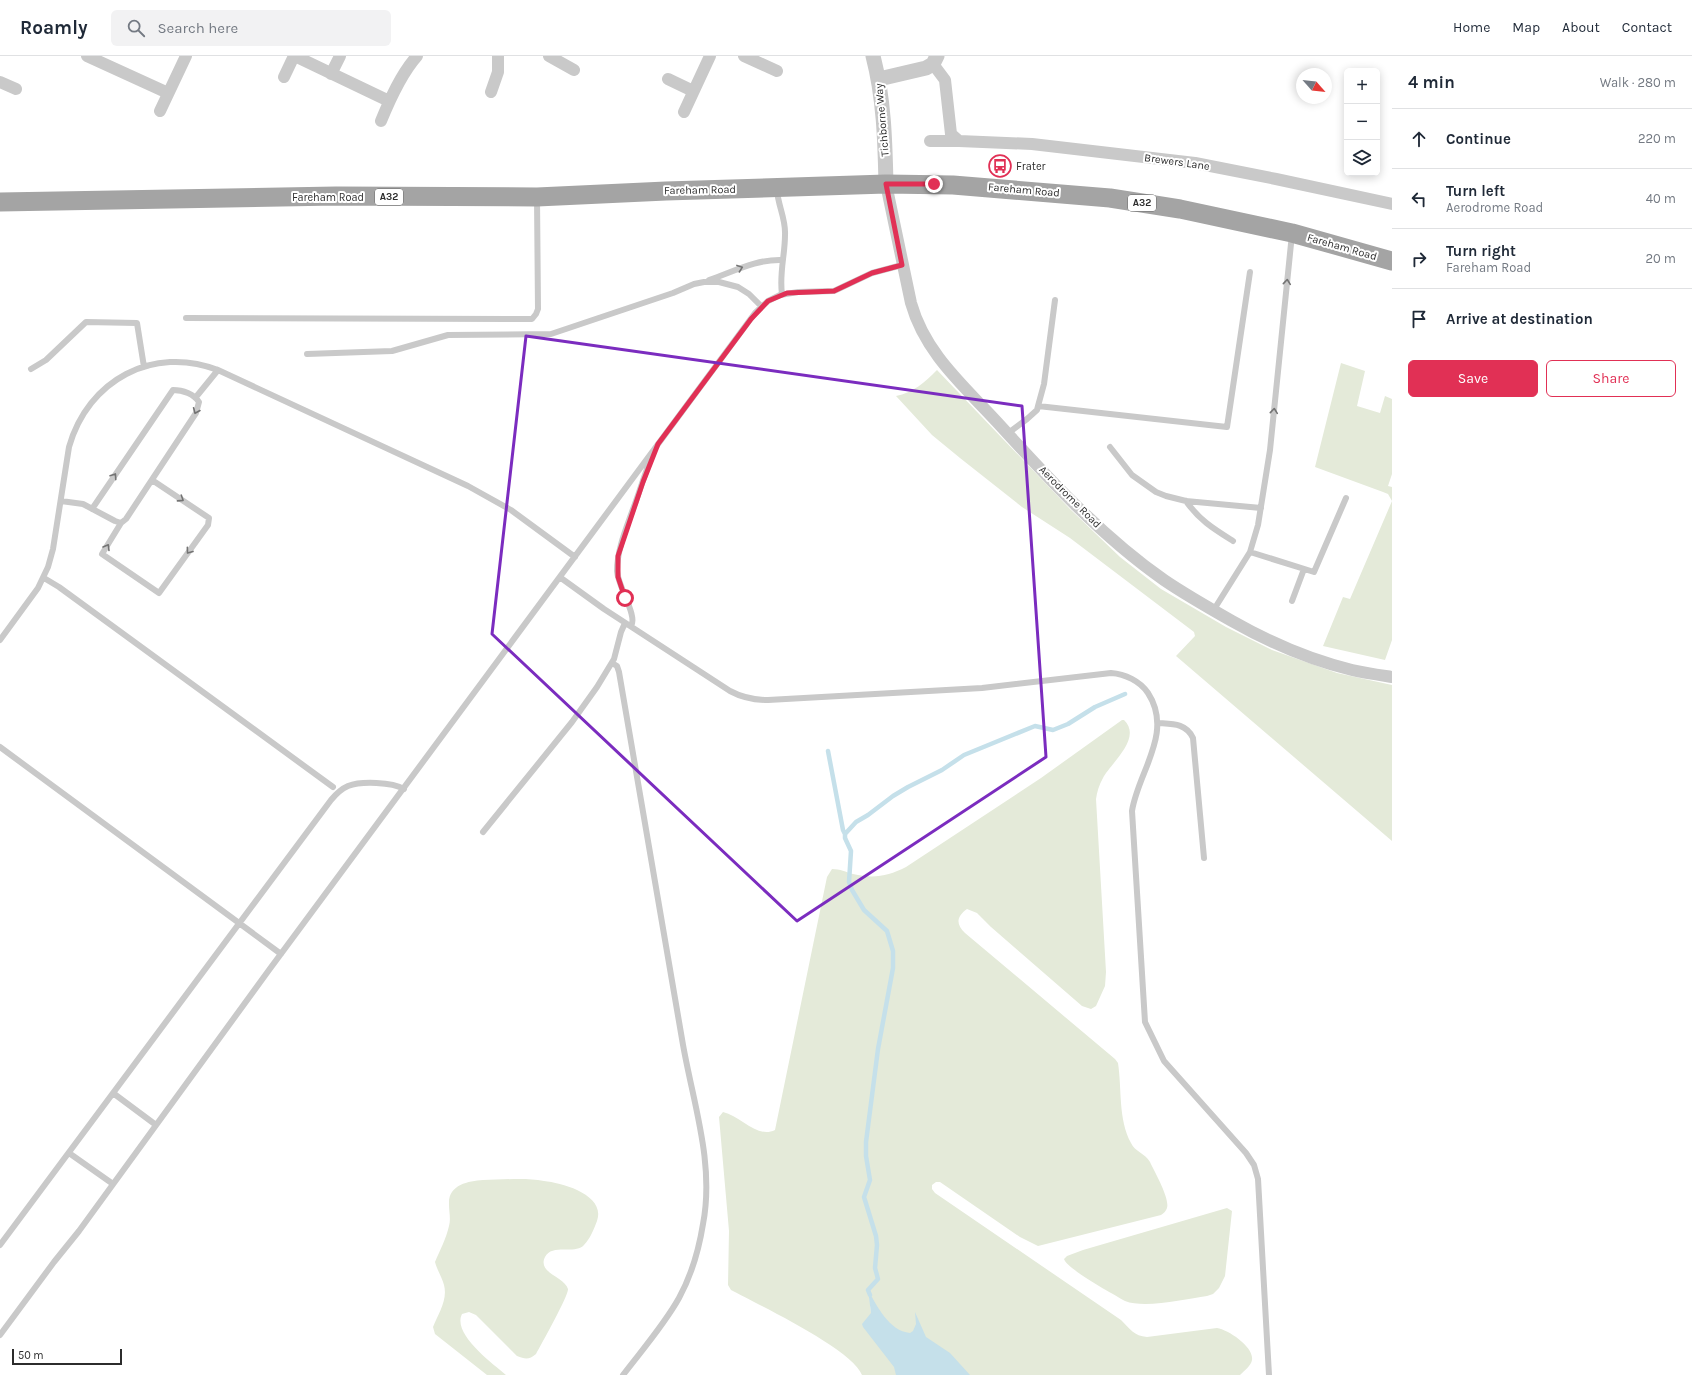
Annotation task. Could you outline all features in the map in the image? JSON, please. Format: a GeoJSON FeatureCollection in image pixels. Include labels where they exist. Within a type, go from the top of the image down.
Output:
{"type":"FeatureCollection","features":[{"type":"Feature","properties":{"kind":"main road","name":"Fareham Road"},"geometry":{"type":"LineString","coordinates":[[0,202],[336,196],[537,198],[666,191],[886,184],[953,184],[1110,198],[1180,209],[1292,233],[1392,261]]}},
{"type":"Feature","properties":{"kind":"street"},"geometry":{"type":"LineString","coordinates":[[160,111],[186,56]]}},
{"type":"Feature","properties":{"kind":"street"},"geometry":{"type":"LineString","coordinates":[[284,77],[294,56],[389,102]]}},
{"type":"Feature","properties":{"kind":"street"},"geometry":{"type":"LineString","coordinates":[[331,74],[340,56]]}},
{"type":"Feature","properties":{"kind":"street"},"geometry":{"type":"LineString","coordinates":[[381,121],[389,102],[411,62],[416,56]]}},
{"type":"Feature","properties":{"kind":"street"},"geometry":{"type":"LineString","coordinates":[[491,92],[498,72],[498,56]]}},
{"type":"Feature","properties":{"kind":"street"},"geometry":{"type":"LineString","coordinates":[[551,56],[574,70]]}},
{"type":"Feature","properties":{"kind":"street"},"geometry":{"type":"LineString","coordinates":[[684,112],[692,91],[710,56]]}},
{"type":"Feature","properties":{"kind":"street"},"geometry":{"type":"LineString","coordinates":[[744,56],[758,59],[777,71]]}},
{"type":"Feature","properties":{"kind":"street","name":"Tichborne Way"},"geometry":{"type":"LineString","coordinates":[[873,56],[879,79],[884,118],[886,184]]}},
{"type":"Feature","properties":{"kind":"street"},"geometry":{"type":"LineString","coordinates":[[94,58],[168,93]]}},
{"type":"Feature","properties":{"kind":"street"},"geometry":{"type":"LineString","coordinates":[[879,79],[911,72],[935,60],[945,80],[951,134],[959,140]]}},
{"type":"Feature","properties":{"kind":"street"},"geometry":{"type":"LineString","coordinates":[[668,79],[692,91]]}},
{"type":"Feature","properties":{"kind":"street"},"geometry":{"type":"LineString","coordinates":[[0,82],[16,89]]}},
{"type":"Feature","properties":{"kind":"street","name":"Brewers Lane"},"geometry":{"type":"LineString","coordinates":[[930,141],[959,140],[1032,144],[1195,163],[1283,180],[1392,204]]}},
{"type":"Feature","properties":{"kind":"street","name":"Aerodrome Road"},"geometry":{"type":"LineString","coordinates":[[886,184],[902,265],[916,320],[928,344],[951,373],[1007,434],[1072,501],[1118,544],[1164,580],[1213,611],[1256,634],[1302,654],[1351,670],[1392,677]]}},
{"type":"Feature","properties":{"kind":"lane"},"geometry":{"type":"LineString","coordinates":[[777,188],[778,204],[784,216],[785,234],[782,260],[782,294]]}},
{"type":"Feature","properties":{"kind":"lane"},"geometry":{"type":"LineString","coordinates":[[186,318],[532,319],[538,309],[537,198]]}},
{"type":"Feature","properties":{"kind":"lane"},"geometry":{"type":"LineString","coordinates":[[1213,611],[1250,552],[1258,525],[1270,450],[1292,233]]}},
{"type":"Feature","properties":{"kind":"lane"},"geometry":{"type":"LineString","coordinates":[[307,354],[392,351],[448,335],[551,334],[673,293],[751,264],[771,260],[782,260]]}},
{"type":"Feature","properties":{"kind":"lane"},"geometry":{"type":"LineString","coordinates":[[0,1335],[751,319],[768,301],[782,294],[803,291],[834,291],[872,273],[902,265]]}},
{"type":"Feature","properties":{"kind":"lane"},"geometry":{"type":"LineString","coordinates":[[1038,406],[1227,427],[1250,272]]}},
{"type":"Feature","properties":{"kind":"lane"},"geometry":{"type":"LineString","coordinates":[[704,282],[719,282],[738,287],[749,294],[762,307]]}},
{"type":"Feature","properties":{"kind":"lane"},"geometry":{"type":"LineString","coordinates":[[1007,434],[1037,410],[1044,384],[1055,300]]}},
{"type":"Feature","properties":{"kind":"lane"},"geometry":{"type":"LineString","coordinates":[[31,369],[46,360],[86,322],[137,323],[144,367]]}},
{"type":"Feature","properties":{"kind":"lane"},"geometry":{"type":"LineString","coordinates":[[0,640],[44,578],[52,556],[69,447],[76,427],[86,409],[96,396],[108,385],[122,376],[144,367],[162,362],[183,362],[207,366],[218,370],[473,488],[511,510],[575,557]]}},
{"type":"Feature","properties":{"kind":"lane"},"geometry":{"type":"LineString","coordinates":[[196,397],[218,370]]}},
{"type":"Feature","properties":{"kind":"lane"},"geometry":{"type":"LineString","coordinates":[[92,509],[173,390],[186,392],[196,397],[199,402],[196,413],[126,519],[121,523],[102,554],[160,594],[208,525],[209,518],[152,480]]}},
{"type":"Feature","properties":{"kind":"lane"},"geometry":{"type":"LineString","coordinates":[[631,626],[634,618],[623,594],[618,577],[618,556],[643,482],[658,444]]}},
{"type":"Feature","properties":{"kind":"lane"},"geometry":{"type":"LineString","coordinates":[[1110,447],[1132,475],[1156,492],[1186,501],[1261,508]]}},
{"type":"Feature","properties":{"kind":"lane"},"geometry":{"type":"LineString","coordinates":[[1250,552],[1314,572],[1346,498]]}},
{"type":"Feature","properties":{"kind":"lane"},"geometry":{"type":"LineString","coordinates":[[61,501],[82,504],[121,523]]}},
{"type":"Feature","properties":{"kind":"lane"},"geometry":{"type":"LineString","coordinates":[[1186,501],[1195,514],[1210,527],[1234,541]]}},
{"type":"Feature","properties":{"kind":"lane"},"geometry":{"type":"LineString","coordinates":[[1292,601],[1304,569]]}},
{"type":"Feature","properties":{"kind":"lane"},"geometry":{"type":"LineString","coordinates":[[44,578],[66,591],[333,786]]}},
{"type":"Feature","properties":{"kind":"lane"},"geometry":{"type":"LineString","coordinates":[[561,578],[625,623],[730,691],[752,699],[774,700],[982,688],[1111,673],[1131,678],[1146,690],[1156,709],[1158,723],[1154,751],[1134,801],[1132,811],[1144,1022],[1164,1061],[1246,1153],[1254,1165],[1258,1179],[1269,1375]]}},
{"type":"Feature","properties":{"kind":"lane"},"geometry":{"type":"LineString","coordinates":[[483,832],[572,722],[597,687],[612,663],[625,623]]}},
{"type":"Feature","properties":{"kind":"lane"},"geometry":{"type":"LineString","coordinates":[[612,663],[617,666],[619,672],[682,1039],[703,1144],[707,1185],[703,1226],[696,1256],[684,1288],[671,1310],[623,1375]]}},
{"type":"Feature","properties":{"kind":"lane"},"geometry":{"type":"LineString","coordinates":[[1158,723],[1179,725],[1189,732],[1193,738],[1204,858]]}},
{"type":"Feature","properties":{"kind":"lane"},"geometry":{"type":"LineString","coordinates":[[0,746],[281,954]]}},
{"type":"Feature","properties":{"kind":"lane"},"geometry":{"type":"LineString","coordinates":[[0,1245],[326,805],[339,792],[348,786],[364,784],[395,785],[404,789]]}},
{"type":"Feature","properties":{"kind":"lane"},"geometry":{"type":"LineString","coordinates":[[114,1093],[156,1125]]}},
{"type":"Feature","properties":{"kind":"lane"},"geometry":{"type":"LineString","coordinates":[[69,1153],[113,1184]]}},
{"type":"Feature","properties":{"kind":"highlighted area"},"geometry":{"type":"Polygon","coordinates":[[[526,336],[1022,406],[1046,757],[797,921],[492,634],[526,336]]]}},
{"type":"Feature","properties":{"kind":"green space"},"geometry":{"type":"Polygon","coordinates":[[[1341,363],[1365,371],[1357,406],[1380,413],[1385,396],[1392,399],[1392,474],[1388,486],[1392,487],[1392,501],[1388,494],[1315,467],[1341,363]]]}},
{"type":"Feature","properties":{"kind":"green space"},"geometry":{"type":"Polygon","coordinates":[[[937,370],[1070,509],[1120,557],[1161,589],[1226,627],[1272,650],[1337,673],[1392,685],[1392,841],[1176,656],[1195,636],[1194,632],[1070,538],[1022,507],[932,435],[896,396],[913,390],[937,370]]]}},
{"type":"Feature","properties":{"kind":"green space"},"geometry":{"type":"Polygon","coordinates":[[[1392,501],[1392,640],[1385,660],[1323,646],[1343,597],[1350,599],[1392,501]]]}},
{"type":"Feature","properties":{"kind":"green space"},"geometry":{"type":"Polygon","coordinates":[[[1124,720],[1129,727],[1130,735],[1128,743],[1100,783],[1096,799],[1106,972],[1105,986],[1096,1006],[1091,1009],[1082,1006],[977,913],[967,909],[963,912],[958,921],[960,927],[965,933],[1118,1063],[1122,1114],[1127,1134],[1137,1151],[1145,1156],[1150,1162],[1164,1191],[1167,1209],[1161,1215],[1038,1246],[1020,1237],[940,1182],[936,1182],[932,1185],[932,1189],[935,1193],[1121,1320],[1135,1334],[1147,1337],[1217,1328],[1222,1329],[1240,1340],[1245,1345],[1252,1355],[1252,1360],[1240,1375],[918,1375],[885,1332],[869,1291],[871,1313],[910,1375],[862,1375],[855,1364],[824,1341],[803,1328],[731,1290],[728,1285],[729,1231],[719,1117],[723,1112],[730,1114],[762,1132],[775,1130],[827,877],[832,869],[861,876],[881,876],[893,873],[906,867],[1041,778],[1124,720]]]}},
{"type":"Feature","properties":{"kind":"green space"},"geometry":{"type":"Polygon","coordinates":[[[529,1179],[562,1184],[589,1197],[595,1204],[598,1212],[595,1227],[584,1245],[575,1249],[553,1251],[548,1253],[545,1257],[545,1267],[562,1281],[568,1289],[554,1320],[534,1356],[522,1358],[517,1356],[476,1315],[469,1312],[462,1314],[460,1322],[468,1339],[483,1356],[506,1375],[487,1375],[435,1334],[433,1327],[445,1296],[444,1285],[435,1262],[445,1240],[449,1226],[449,1204],[452,1192],[455,1188],[465,1183],[483,1180],[529,1179]]]}},
{"type":"Feature","properties":{"kind":"green space"},"geometry":{"type":"Polygon","coordinates":[[[1227,1208],[1232,1211],[1225,1276],[1219,1288],[1213,1294],[1207,1296],[1154,1304],[1125,1301],[1073,1269],[1064,1259],[1067,1256],[1083,1250],[1227,1208]]]}},
{"type":"Feature","properties":{"kind":"water"},"geometry":{"type":"Polygon","coordinates":[[[868,1290],[884,1317],[896,1328],[910,1333],[913,1331],[916,1324],[915,1312],[926,1337],[950,1353],[970,1375],[896,1375],[894,1367],[862,1324],[871,1313],[868,1290]]]}},
{"type":"Feature","properties":{"kind":"waterway"},"geometry":{"type":"LineString","coordinates":[[845,834],[856,822],[893,796],[942,770],[964,755],[1035,726],[1053,730],[1068,724],[1095,707],[1125,694]]}},
{"type":"Feature","properties":{"kind":"waterway"},"geometry":{"type":"LineString","coordinates":[[828,751],[843,830],[851,851],[849,882],[864,910],[887,931],[893,951],[893,968],[878,1049],[866,1142],[866,1156],[870,1180],[864,1197],[876,1236],[877,1245],[875,1268],[878,1279],[868,1290],[870,1295]]}},
{"type":"Feature","properties":{"kind":"place","name":"Frater"},"geometry":{"type":"Point","coordinates":[1000,166]}},
{"type":"Feature","properties":{"kind":"route"},"geometry":{"type":"LineString","coordinates":[[625,598],[618,577],[618,556],[652,457],[658,444],[746,325],[764,304],[780,295],[810,291],[834,291],[872,273],[902,265],[886,184],[934,184]]}}]}
